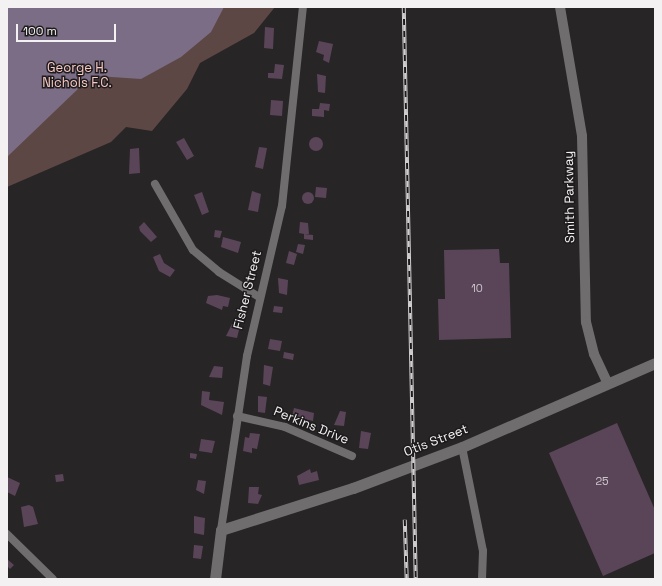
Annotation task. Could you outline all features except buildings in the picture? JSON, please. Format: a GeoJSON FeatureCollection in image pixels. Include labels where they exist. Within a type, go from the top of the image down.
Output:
{"type":"FeatureCollection","features":[{"type":"Feature","properties":{"kind":"main road","name":"Otis Street"},"geometry":{"type":"LineString","coordinates":[[221,530],[408,468],[462,447],[655,363]]}},
{"type":"Feature","properties":{"kind":"main road","name":"Fisher Street"},"geometry":{"type":"LineString","coordinates":[[215,579],[221,530]]}},
{"type":"Feature","properties":{"kind":"street","name":"Fisher Street"},"geometry":{"type":"LineString","coordinates":[[221,530],[237,416],[259,297],[282,206],[303,7]]}},
{"type":"Feature","properties":{"kind":"street","name":"Smith Parkway"},"geometry":{"type":"LineString","coordinates":[[560,7],[581,130],[586,322],[594,354],[608,384]]}},
{"type":"Feature","properties":{"kind":"street"},"geometry":{"type":"LineString","coordinates":[[155,184],[193,250],[218,272],[259,297]]}},
{"type":"Feature","properties":{"kind":"street","name":"Perkins Drive"},"geometry":{"type":"LineString","coordinates":[[237,416],[285,427],[352,456]]}},
{"type":"Feature","properties":{"kind":"street"},"geometry":{"type":"LineString","coordinates":[[462,447],[483,551],[482,579]]}},
{"type":"Feature","properties":{"kind":"street"},"geometry":{"type":"LineString","coordinates":[[7,534],[53,579]]}},
{"type":"Feature","properties":{"kind":"green space","name":"George H. Nichols F.C."},"geometry":{"type":"Polygon","coordinates":[[[7,7],[275,7],[254,33],[200,63],[187,89],[152,131],[126,127],[111,142],[7,187],[7,7]]]}},
{"type":"Feature","properties":{"kind":"shaded area"},"geometry":{"type":"Polygon","coordinates":[[[7,7],[224,7],[211,32],[181,57],[141,79],[97,76],[80,87],[7,157],[7,7]]]}},
{"type":"Feature","properties":{"kind":"railway"},"geometry":{"type":"LineString","coordinates":[[404,7],[416,579]]}},
{"type":"Feature","properties":{"kind":"railway"},"geometry":{"type":"LineString","coordinates":[[405,520],[407,579]]}}]}
